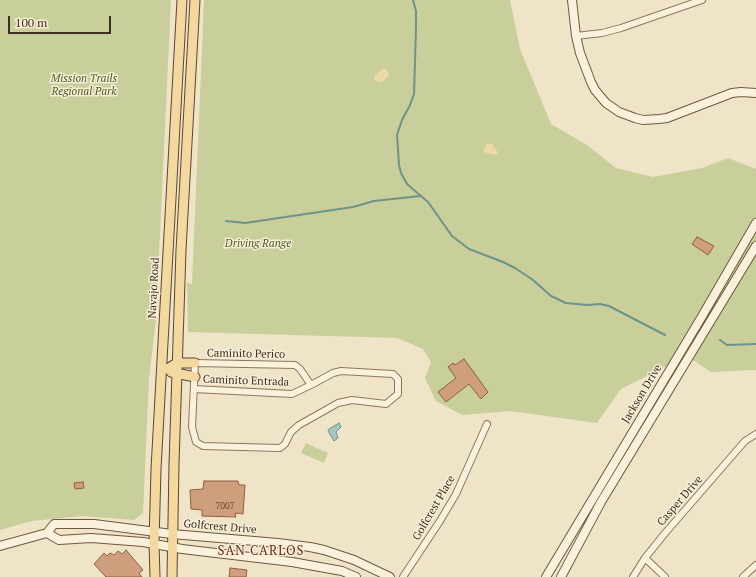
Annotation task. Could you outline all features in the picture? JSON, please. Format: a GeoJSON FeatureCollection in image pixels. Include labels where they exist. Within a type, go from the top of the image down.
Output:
{"type":"FeatureCollection","features":[{"type":"Feature","properties":{"kind":"main road","name":"Navajo Road"},"geometry":{"type":"LineString","coordinates":[[155,577],[154,532],[156,469],[182,0]]}},
{"type":"Feature","properties":{"kind":"main road"},"geometry":{"type":"LineString","coordinates":[[172,577],[177,363],[195,0]]}},
{"type":"Feature","properties":{"kind":"main road"},"geometry":{"type":"LineString","coordinates":[[572,0],[576,36],[580,54],[595,90],[606,103],[627,116],[643,120],[667,118],[732,93],[756,93]]}},
{"type":"Feature","properties":{"kind":"main road","name":"Jackson Drive"},"geometry":{"type":"LineString","coordinates":[[546,577],[756,223]]}},
{"type":"Feature","properties":{"kind":"main road","name":"Jackson Drive"},"geometry":{"type":"LineString","coordinates":[[561,577],[602,502],[756,246]]}},
{"type":"Feature","properties":{"kind":"main road"},"geometry":{"type":"LineString","coordinates":[[161,388],[167,369],[170,314],[166,286]]}},
{"type":"Feature","properties":{"kind":"main road"},"geometry":{"type":"LineString","coordinates":[[167,369],[177,363],[195,363]]}},
{"type":"Feature","properties":{"kind":"main road"},"geometry":{"type":"LineString","coordinates":[[167,369],[172,373],[194,377]]}},
{"type":"Feature","properties":{"kind":"main road","name":"Golfcrest Drive"},"geometry":{"type":"LineString","coordinates":[[0,546],[47,533],[54,524],[94,524],[172,534],[310,547],[354,560],[390,577]]}},
{"type":"Feature","properties":{"kind":"main road"},"geometry":{"type":"LineString","coordinates":[[47,533],[59,540],[91,538],[154,544],[292,562],[342,572],[356,577]]}},
{"type":"Feature","properties":{"kind":"street"},"geometry":{"type":"LineString","coordinates":[[576,36],[602,33],[621,28],[702,0]]}},
{"type":"Feature","properties":{"kind":"street"},"geometry":{"type":"LineString","coordinates":[[194,389],[195,363]]}},
{"type":"Feature","properties":{"kind":"street","name":"Caminito Perico"},"geometry":{"type":"LineString","coordinates":[[195,363],[295,365],[300,369],[311,385]]}},
{"type":"Feature","properties":{"kind":"street","name":"Caminito Entrada"},"geometry":{"type":"LineString","coordinates":[[341,371],[393,374],[398,379],[398,394],[386,404],[352,400],[338,403],[299,425],[291,432],[285,444],[280,448],[204,446],[196,442],[192,427],[194,389],[292,394],[311,385],[333,372],[341,371]]}},
{"type":"Feature","properties":{"kind":"street","name":"Golfcrest Place"},"geometry":{"type":"LineString","coordinates":[[403,577],[456,494],[487,424]]}},
{"type":"Feature","properties":{"kind":"street","name":"Casper Drive"},"geometry":{"type":"LineString","coordinates":[[633,577],[666,532],[745,441],[756,434]]}},
{"type":"Feature","properties":{"kind":"street"},"geometry":{"type":"LineString","coordinates":[[646,558],[665,577]]}},
{"type":"Feature","properties":{"kind":"street"},"geometry":{"type":"LineString","coordinates":[[743,577],[756,564]]}},
{"type":"Feature","properties":{"kind":"green space","name":"Mission Trails Regional Park"},"geometry":{"type":"Polygon","coordinates":[[[0,0],[171,0],[156,319],[149,379],[143,513],[134,520],[83,516],[32,521],[0,530],[0,0]]]}},
{"type":"Feature","properties":{"kind":"green space","name":"Driving Range"},"geometry":{"type":"Polygon","coordinates":[[[204,0],[510,0],[520,49],[551,124],[587,145],[616,168],[653,177],[702,168],[728,158],[756,169],[756,370],[711,372],[687,356],[621,389],[597,423],[510,411],[462,415],[436,401],[425,378],[431,362],[423,349],[397,338],[188,332],[187,283],[192,284],[204,0]]]}},
{"type":"Feature","properties":{"kind":"green space"},"geometry":{"type":"Polygon","coordinates":[[[306,443],[328,453],[324,463],[301,453],[306,443]]]}},
{"type":"Feature","properties":{"kind":"sand"},"geometry":{"type":"Polygon","coordinates":[[[384,68],[388,72],[389,76],[382,82],[377,82],[374,79],[375,75],[384,68]]]}},
{"type":"Feature","properties":{"kind":"sand"},"geometry":{"type":"Polygon","coordinates":[[[488,143],[492,144],[497,151],[498,153],[496,155],[486,153],[484,151],[485,146],[488,143]]]}},
{"type":"Feature","properties":{"kind":"water"},"geometry":{"type":"Polygon","coordinates":[[[339,423],[341,427],[336,432],[338,438],[334,441],[328,431],[339,423]]]}},
{"type":"Feature","properties":{"kind":"building"},"geometry":{"type":"Polygon","coordinates":[[[697,237],[714,246],[708,255],[692,244],[697,237]]]}},
{"type":"Feature","properties":{"kind":"building"},"geometry":{"type":"Polygon","coordinates":[[[464,359],[488,392],[481,399],[469,384],[446,402],[438,392],[456,378],[448,367],[453,363],[455,365],[464,359]]]}},
{"type":"Feature","properties":{"kind":"building"},"geometry":{"type":"Polygon","coordinates":[[[204,481],[238,481],[239,485],[245,485],[243,514],[235,513],[236,517],[202,516],[202,510],[191,509],[190,490],[203,489],[204,481]]]}},
{"type":"Feature","properties":{"kind":"building"},"geometry":{"type":"Polygon","coordinates":[[[83,482],[84,488],[75,489],[74,483],[83,482]]]}},
{"type":"Feature","properties":{"kind":"building"},"geometry":{"type":"Polygon","coordinates":[[[126,550],[143,570],[139,573],[142,577],[106,577],[94,564],[104,553],[107,556],[110,553],[114,555],[118,551],[122,554],[126,550]]]}},
{"type":"Feature","properties":{"kind":"building"},"geometry":{"type":"Polygon","coordinates":[[[230,568],[247,570],[246,577],[229,577],[230,568]]]}},
{"type":"Feature","properties":{"kind":"waterway"},"geometry":{"type":"LineString","coordinates":[[413,0],[416,11],[414,94],[397,135],[399,165],[401,173],[407,184],[428,202],[452,236],[469,249],[515,268],[533,280],[551,296],[566,303],[587,305],[600,304],[609,306],[665,335]]}},
{"type":"Feature","properties":{"kind":"waterway"},"geometry":{"type":"LineString","coordinates":[[226,221],[245,223],[353,207],[374,201],[420,196]]}},
{"type":"Feature","properties":{"kind":"waterway"},"geometry":{"type":"LineString","coordinates":[[720,340],[727,345],[756,344]]}},
{"type":"Feature","properties":{"kind":"district","name":"SAN CARLOS"},"geometry":{"type":"Point","coordinates":[261,551]}}]}
